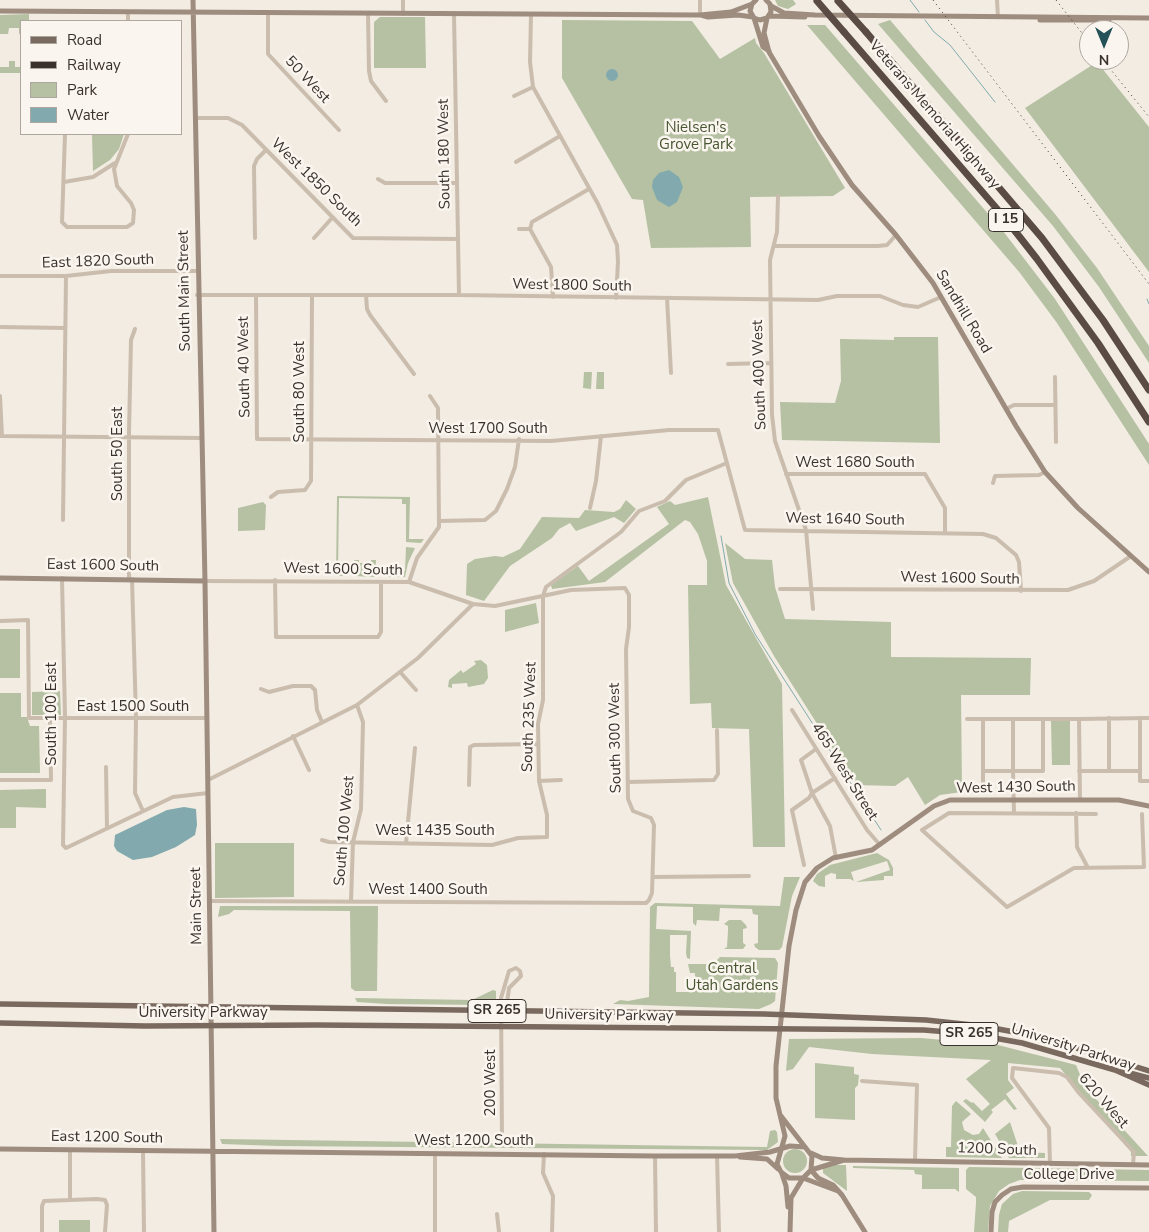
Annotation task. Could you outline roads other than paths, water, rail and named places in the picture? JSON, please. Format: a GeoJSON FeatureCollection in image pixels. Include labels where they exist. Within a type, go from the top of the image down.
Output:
{"type":"FeatureCollection","features":[{"type":"Feature","properties":{"kind":"highway","name":"Veterans Memorial Highway"},"geometry":{"type":"LineString","coordinates":[[816,0],[1032,252],[1094,338],[1149,422]]}},
{"type":"Feature","properties":{"kind":"highway","name":"Veterans Memorial Highway"},"geometry":{"type":"LineString","coordinates":[[838,0],[1042,238],[1103,320],[1149,390]]}},
{"type":"Feature","properties":{"kind":"main road","name":"University Parkway"},"geometry":{"type":"LineString","coordinates":[[0,1004],[783,1015],[926,1020],[989,1027],[1041,1037],[1149,1070]]}},
{"type":"Feature","properties":{"kind":"main road","name":"University Parkway"},"geometry":{"type":"LineString","coordinates":[[0,1022],[145,1026],[502,1027],[782,1031],[924,1030],[972,1034],[1022,1043],[1115,1070],[1149,1085]]}},
{"type":"Feature","properties":{"kind":"main road"},"geometry":{"type":"LineString","coordinates":[[1115,1070],[1138,1073],[1149,1078]]}},
{"type":"Feature","properties":{"kind":"street","name":"South Main Street"},"geometry":{"type":"LineString","coordinates":[[193,0],[197,295],[205,581]]}},
{"type":"Feature","properties":{"kind":"street"},"geometry":{"type":"LineString","coordinates":[[403,0],[403,14]]}},
{"type":"Feature","properties":{"kind":"street"},"geometry":{"type":"LineString","coordinates":[[700,0],[700,15]]}},
{"type":"Feature","properties":{"kind":"street"},"geometry":{"type":"LineString","coordinates":[[766,0],[771,6],[782,12],[815,16]]}},
{"type":"Feature","properties":{"kind":"street"},"geometry":{"type":"LineString","coordinates":[[997,0],[998,17]]}},
{"type":"Feature","properties":{"kind":"street"},"geometry":{"type":"LineString","coordinates":[[0,11],[700,15],[731,12],[754,2]]}},
{"type":"Feature","properties":{"kind":"street","name":"Sandhill Road"},"geometry":{"type":"LineString","coordinates":[[754,2],[750,11],[754,17],[763,47],[769,52]]}},
{"type":"Feature","properties":{"kind":"street","name":"Sandhill Road"},"geometry":{"type":"LineString","coordinates":[[771,6],[764,33],[769,52],[819,136],[852,185],[926,272],[1006,409],[1046,472],[1078,508],[1149,572]]}},
{"type":"Feature","properties":{"kind":"street","name":"50 West"},"geometry":{"type":"LineString","coordinates":[[268,12],[268,54],[339,130]]}},
{"type":"Feature","properties":{"kind":"street"},"geometry":{"type":"LineString","coordinates":[[128,13],[128,20]]}},
{"type":"Feature","properties":{"kind":"street"},"geometry":{"type":"LineString","coordinates":[[368,14],[369,70],[371,81],[386,101]]}},
{"type":"Feature","properties":{"kind":"street","name":"South 180 West"},"geometry":{"type":"LineString","coordinates":[[454,14],[459,295]]}},
{"type":"Feature","properties":{"kind":"street"},"geometry":{"type":"LineString","coordinates":[[531,14],[530,62],[533,87],[589,189],[617,246],[616,298]]}},
{"type":"Feature","properties":{"kind":"street"},"geometry":{"type":"LineString","coordinates":[[700,15],[708,18],[738,15],[754,17],[760,20],[768,17],[796,18],[815,16],[998,17],[1100,21],[1149,18]]}},
{"type":"Feature","properties":{"kind":"street"},"geometry":{"type":"LineString","coordinates":[[514,96],[533,87]]}},
{"type":"Feature","properties":{"kind":"street","name":"West 1850 South"},"geometry":{"type":"LineString","coordinates":[[195,118],[228,118],[242,125],[332,218],[354,238],[458,239]]}},
{"type":"Feature","properties":{"kind":"street"},"geometry":{"type":"LineString","coordinates":[[65,135],[63,223],[66,227],[131,226],[134,210],[117,186],[114,174],[115,163],[128,135]]}},
{"type":"Feature","properties":{"kind":"street"},"geometry":{"type":"LineString","coordinates":[[516,162],[560,136]]}},
{"type":"Feature","properties":{"kind":"street"},"geometry":{"type":"LineString","coordinates":[[255,238],[254,166],[257,159],[266,150]]}},
{"type":"Feature","properties":{"kind":"street"},"geometry":{"type":"LineString","coordinates":[[64,182],[93,177],[115,163]]}},
{"type":"Feature","properties":{"kind":"street"},"geometry":{"type":"LineString","coordinates":[[378,179],[385,183],[457,183]]}},
{"type":"Feature","properties":{"kind":"street"},"geometry":{"type":"LineString","coordinates":[[554,297],[551,267],[530,229],[532,222],[589,189]]}},
{"type":"Feature","properties":{"kind":"street","name":"South 400 West"},"geometry":{"type":"LineString","coordinates":[[778,196],[778,232],[770,260],[771,363],[775,441],[806,530],[813,608]]}},
{"type":"Feature","properties":{"kind":"street"},"geometry":{"type":"LineString","coordinates":[[314,238],[332,218]]}},
{"type":"Feature","properties":{"kind":"street"},"geometry":{"type":"LineString","coordinates":[[519,229],[530,229]]}},
{"type":"Feature","properties":{"kind":"street"},"geometry":{"type":"LineString","coordinates":[[774,246],[878,246],[887,244],[896,235]]}},
{"type":"Feature","properties":{"kind":"street","name":"East 1820 South"},"geometry":{"type":"LineString","coordinates":[[0,276],[66,276],[111,271],[197,271]]}},
{"type":"Feature","properties":{"kind":"street"},"geometry":{"type":"LineString","coordinates":[[64,520],[66,276]]}},
{"type":"Feature","properties":{"kind":"street","name":"West 1800 South"},"geometry":{"type":"LineString","coordinates":[[197,295],[459,295],[818,300],[837,296],[880,296],[902,305],[918,307],[941,297]]}},
{"type":"Feature","properties":{"kind":"street","name":"South 40 West"},"geometry":{"type":"LineString","coordinates":[[256,295],[257,440]]}},
{"type":"Feature","properties":{"kind":"street","name":"South 80 West"},"geometry":{"type":"LineString","coordinates":[[271,497],[278,492],[302,491],[308,488],[311,481],[312,295]]}},
{"type":"Feature","properties":{"kind":"street"},"geometry":{"type":"LineString","coordinates":[[366,295],[367,309],[370,315],[414,374]]}},
{"type":"Feature","properties":{"kind":"street"},"geometry":{"type":"LineString","coordinates":[[667,298],[671,373]]}},
{"type":"Feature","properties":{"kind":"street"},"geometry":{"type":"LineString","coordinates":[[0,327],[66,328]]}},
{"type":"Feature","properties":{"kind":"street","name":"South 50 East"},"geometry":{"type":"LineString","coordinates":[[135,329],[131,340],[129,436],[130,579],[136,718],[135,793],[143,810]]}},
{"type":"Feature","properties":{"kind":"street"},"geometry":{"type":"LineString","coordinates":[[728,364],[771,363]]}},
{"type":"Feature","properties":{"kind":"street"},"geometry":{"type":"LineString","coordinates":[[1055,377],[1056,442]]}},
{"type":"Feature","properties":{"kind":"street"},"geometry":{"type":"LineString","coordinates":[[0,396],[1,436],[202,438]]}},
{"type":"Feature","properties":{"kind":"street"},"geometry":{"type":"LineString","coordinates":[[409,582],[416,558],[439,528],[438,408],[430,396]]}},
{"type":"Feature","properties":{"kind":"street"},"geometry":{"type":"LineString","coordinates":[[1006,409],[1014,405],[1055,405]]}},
{"type":"Feature","properties":{"kind":"street","name":"West 1700 South"},"geometry":{"type":"LineString","coordinates":[[257,440],[520,439],[551,441],[669,430],[718,430],[727,463]]}},
{"type":"Feature","properties":{"kind":"street"},"geometry":{"type":"LineString","coordinates":[[590,508],[597,474],[601,436]]}},
{"type":"Feature","properties":{"kind":"street"},"geometry":{"type":"LineString","coordinates":[[439,521],[485,520],[496,511],[508,489],[515,467],[520,439]]}},
{"type":"Feature","properties":{"kind":"street"},"geometry":{"type":"LineString","coordinates":[[543,596],[546,587],[572,566],[613,539],[639,511],[665,501],[686,480],[727,463]]}},
{"type":"Feature","properties":{"kind":"street","name":"West 1640 South"},"geometry":{"type":"LineString","coordinates":[[727,463],[745,530],[983,534],[996,538],[1016,555],[1019,562],[1021,591]]}},
{"type":"Feature","properties":{"kind":"street"},"geometry":{"type":"LineString","coordinates":[[992,483],[995,476],[1039,475],[1046,472]]}},
{"type":"Feature","properties":{"kind":"street","name":"West 1680 South"},"geometry":{"type":"LineString","coordinates":[[786,474],[924,474],[945,508],[945,533]]}},
{"type":"Feature","properties":{"kind":"street","name":"West 1600 South"},"geometry":{"type":"LineString","coordinates":[[780,589],[1068,590],[1094,581],[1131,556]]}},
{"type":"Feature","properties":{"kind":"street","name":"East 1600 South"},"geometry":{"type":"LineString","coordinates":[[0,578],[205,581]]}},
{"type":"Feature","properties":{"kind":"street","name":"South 100 East"},"geometry":{"type":"LineString","coordinates":[[62,578],[65,718],[62,845],[66,848],[108,828]]}},
{"type":"Feature","properties":{"kind":"street"},"geometry":{"type":"LineString","coordinates":[[275,580],[276,637],[379,636],[381,582]]}},
{"type":"Feature","properties":{"kind":"street","name":"West 1600 South"},"geometry":{"type":"LineString","coordinates":[[205,581],[409,582],[472,604],[504,605],[580,589],[625,588]]}},
{"type":"Feature","properties":{"kind":"street","name":"Main Street"},"geometry":{"type":"LineString","coordinates":[[205,581],[214,1232]]}},
{"type":"Feature","properties":{"kind":"street","name":"South 300 West"},"geometry":{"type":"LineString","coordinates":[[625,588],[629,595],[630,627],[626,649],[630,807],[637,814],[648,816],[653,821],[652,894],[646,903]]}},
{"type":"Feature","properties":{"kind":"street","name":"South 235 West"},"geometry":{"type":"LineString","coordinates":[[543,596],[543,700],[538,724],[538,744],[539,781],[547,815],[547,837]]}},
{"type":"Feature","properties":{"kind":"street"},"geometry":{"type":"LineString","coordinates":[[208,780],[357,704],[401,673],[472,604]]}},
{"type":"Feature","properties":{"kind":"street","name":"East 1500 South"},"geometry":{"type":"LineString","coordinates":[[0,621],[28,620],[29,718],[207,718]]}},
{"type":"Feature","properties":{"kind":"street"},"geometry":{"type":"LineString","coordinates":[[401,673],[416,690]]}},
{"type":"Feature","properties":{"kind":"street"},"geometry":{"type":"LineString","coordinates":[[261,689],[269,692],[293,686],[311,686],[315,690],[317,710],[322,722]]}},
{"type":"Feature","properties":{"kind":"street","name":"South 100 West"},"geometry":{"type":"LineString","coordinates":[[351,901],[353,842],[361,809],[364,722],[357,704]]}},
{"type":"Feature","properties":{"kind":"street","name":"465 West Street"},"geometry":{"type":"LineString","coordinates":[[792,710],[867,830],[880,845]]}},
{"type":"Feature","properties":{"kind":"street"},"geometry":{"type":"LineString","coordinates":[[0,780],[50,780],[50,718]]}},
{"type":"Feature","properties":{"kind":"street"},"geometry":{"type":"LineString","coordinates":[[1109,718],[1109,771]]}},
{"type":"Feature","properties":{"kind":"street"},"geometry":{"type":"LineString","coordinates":[[1140,718],[1140,781],[1149,781]]}},
{"type":"Feature","properties":{"kind":"street"},"geometry":{"type":"LineString","coordinates":[[967,719],[1149,718]]}},
{"type":"Feature","properties":{"kind":"street"},"geometry":{"type":"LineString","coordinates":[[983,719],[984,785]]}},
{"type":"Feature","properties":{"kind":"street"},"geometry":{"type":"LineString","coordinates":[[1013,719],[1014,813]]}},
{"type":"Feature","properties":{"kind":"street"},"geometry":{"type":"LineString","coordinates":[[983,770],[1044,771],[1043,719]]}},
{"type":"Feature","properties":{"kind":"street"},"geometry":{"type":"LineString","coordinates":[[1079,719],[1080,800]]}},
{"type":"Feature","properties":{"kind":"street"},"geometry":{"type":"LineString","coordinates":[[628,782],[712,780],[718,774],[717,730]]}},
{"type":"Feature","properties":{"kind":"street"},"geometry":{"type":"LineString","coordinates":[[294,736],[309,770]]}},
{"type":"Feature","properties":{"kind":"street"},"geometry":{"type":"LineString","coordinates":[[469,785],[470,747],[474,745],[538,744]]}},
{"type":"Feature","properties":{"kind":"street"},"geometry":{"type":"LineString","coordinates":[[406,844],[415,748]]}},
{"type":"Feature","properties":{"kind":"street"},"geometry":{"type":"LineString","coordinates":[[816,749],[801,760],[812,794],[830,826],[836,858]]}},
{"type":"Feature","properties":{"kind":"street"},"geometry":{"type":"LineString","coordinates":[[106,767],[108,828],[173,797],[208,793]]}},
{"type":"Feature","properties":{"kind":"street"},"geometry":{"type":"LineString","coordinates":[[1079,771],[1140,771]]}},
{"type":"Feature","properties":{"kind":"street"},"geometry":{"type":"LineString","coordinates":[[804,864],[792,810],[835,778]]}},
{"type":"Feature","properties":{"kind":"street"},"geometry":{"type":"LineString","coordinates":[[539,781],[561,780]]}},
{"type":"Feature","properties":{"kind":"street","name":"West 1430 South"},"geometry":{"type":"LineString","coordinates":[[783,1015],[789,946],[800,893],[812,873],[827,861],[863,853],[880,845],[941,803],[963,799],[1119,800],[1149,806]]}},
{"type":"Feature","properties":{"kind":"street"},"geometry":{"type":"LineString","coordinates":[[1096,814],[949,813],[922,830],[1008,907],[1074,868],[1087,866],[1144,867],[1142,814]]}},
{"type":"Feature","properties":{"kind":"street"},"geometry":{"type":"LineString","coordinates":[[1076,813],[1078,847],[1087,866]]}},
{"type":"Feature","properties":{"kind":"street","name":"West 1435 South"},"geometry":{"type":"LineString","coordinates":[[322,840],[406,844],[492,845],[518,838],[547,837]]}},
{"type":"Feature","properties":{"kind":"street"},"geometry":{"type":"LineString","coordinates":[[1143,842],[1149,842]]}},
{"type":"Feature","properties":{"kind":"street"},"geometry":{"type":"LineString","coordinates":[[653,877],[749,876]]}},
{"type":"Feature","properties":{"kind":"street","name":"West 1400 South"},"geometry":{"type":"LineString","coordinates":[[209,901],[646,903]]}},
{"type":"Feature","properties":{"kind":"street"},"geometry":{"type":"LineString","coordinates":[[516,968],[520,971],[521,976],[509,988],[507,1003],[502,1011],[502,988],[509,971],[516,968]]}},
{"type":"Feature","properties":{"kind":"street","name":"200 West"},"geometry":{"type":"LineString","coordinates":[[502,1011],[502,1140]]}},
{"type":"Feature","properties":{"kind":"street"},"geometry":{"type":"LineString","coordinates":[[783,1015],[776,1066],[776,1093],[785,1136],[777,1160],[786,1186],[790,1215]]}},
{"type":"Feature","properties":{"kind":"street","name":"620 West"},"geometry":{"type":"LineString","coordinates":[[1050,1164],[1049,1128],[1012,1078],[1013,1068],[1059,1073],[1068,1077],[1079,1093],[1134,1152],[1133,1165]]}},
{"type":"Feature","properties":{"kind":"street"},"geometry":{"type":"LineString","coordinates":[[862,1081],[917,1085],[915,1160]]}},
{"type":"Feature","properties":{"kind":"street"},"geometry":{"type":"LineString","coordinates":[[781,1116],[811,1153],[813,1161],[811,1170],[802,1178],[792,1194],[790,1232]]}},
{"type":"Feature","properties":{"kind":"street"},"geometry":{"type":"LineString","coordinates":[[781,1149],[790,1146],[805,1147]]}},
{"type":"Feature","properties":{"kind":"street","name":"East 1200 South"},"geometry":{"type":"LineString","coordinates":[[0,1149],[213,1151]]}},
{"type":"Feature","properties":{"kind":"street","name":"West 1200 South"},"geometry":{"type":"LineString","coordinates":[[735,1156],[781,1149]]}},
{"type":"Feature","properties":{"kind":"street"},"geometry":{"type":"LineString","coordinates":[[70,1150],[70,1199]]}},
{"type":"Feature","properties":{"kind":"street"},"geometry":{"type":"LineString","coordinates":[[143,1151],[144,1232]]}},
{"type":"Feature","properties":{"kind":"street","name":"West 1200 South"},"geometry":{"type":"LineString","coordinates":[[213,1151],[735,1156],[766,1159],[780,1170]]}},
{"type":"Feature","properties":{"kind":"street"},"geometry":{"type":"LineString","coordinates":[[435,1153],[435,1232]]}},
{"type":"Feature","properties":{"kind":"street","name":"1200 South"},"geometry":{"type":"LineString","coordinates":[[811,1153],[822,1158],[844,1160],[1149,1166]]}},
{"type":"Feature","properties":{"kind":"street"},"geometry":{"type":"LineString","coordinates":[[544,1154],[543,1173],[553,1196],[552,1232]]}},
{"type":"Feature","properties":{"kind":"street"},"geometry":{"type":"LineString","coordinates":[[654,1156],[656,1232]]}},
{"type":"Feature","properties":{"kind":"street"},"geometry":{"type":"LineString","coordinates":[[717,1156],[719,1232]]}},
{"type":"Feature","properties":{"kind":"street","name":"1200 South"},"geometry":{"type":"LineString","coordinates":[[811,1170],[844,1160]]}},
{"type":"Feature","properties":{"kind":"street"},"geometry":{"type":"LineString","coordinates":[[780,1170],[791,1178],[802,1178],[838,1191]]}},
{"type":"Feature","properties":{"kind":"street"},"geometry":{"type":"LineString","coordinates":[[811,1170],[818,1178],[833,1185],[865,1232]]}},
{"type":"Feature","properties":{"kind":"street","name":"College Drive"},"geometry":{"type":"LineString","coordinates":[[991,1232],[992,1212],[995,1202],[1011,1189],[1023,1187],[1149,1188]]}},
{"type":"Feature","properties":{"kind":"street"},"geometry":{"type":"LineString","coordinates":[[42,1232],[44,1202],[70,1199],[105,1200],[108,1209],[105,1232]]}},
{"type":"Feature","properties":{"kind":"street"},"geometry":{"type":"LineString","coordinates":[[497,1214],[499,1232]]}},
{"type":"Feature","properties":{"kind":"water"},"geometry":{"type":"Polygon","coordinates":[[[612,69],[618,75],[612,81],[606,75],[612,69]]]}},
{"type":"Feature","properties":{"kind":"water"},"geometry":{"type":"Polygon","coordinates":[[[669,170],[679,177],[683,187],[677,202],[669,207],[657,200],[652,187],[653,180],[659,173],[669,170]]]}},
{"type":"Feature","properties":{"kind":"water"},"geometry":{"type":"Polygon","coordinates":[[[184,807],[196,809],[197,825],[195,835],[176,847],[152,857],[133,860],[117,851],[114,846],[115,835],[167,810],[184,807]]]}},
{"type":"Feature","properties":{"kind":"waterway"},"geometry":{"type":"LineString","coordinates":[[910,0],[919,12]]}},
{"type":"Feature","properties":{"kind":"waterway"},"geometry":{"type":"LineString","coordinates":[[925,20],[934,32],[950,45],[995,102]]}},
{"type":"Feature","properties":{"kind":"waterway"},"geometry":{"type":"LineString","coordinates":[[1147,299],[1149,304]]}},
{"type":"Feature","properties":{"kind":"waterway"},"geometry":{"type":"LineString","coordinates":[[721,536],[729,583],[755,634],[881,830]]}},
{"type":"Feature","properties":{"kind":"railway"},"geometry":{"type":"LineString","coordinates":[[933,0],[1149,284]]}},
{"type":"Feature","properties":{"kind":"railway"},"geometry":{"type":"LineString","coordinates":[[1056,0],[1079,29]]}},
{"type":"Feature","properties":{"kind":"railway"},"geometry":{"type":"LineString","coordinates":[[1111,70],[1149,117]]}},
{"type":"Feature","properties":{"kind":"park label","name":"Nielsen's Grove Park"},"geometry":{"type":"Point","coordinates":[696,136]}},
{"type":"Feature","properties":{"kind":"park label","name":"Central Utah Gardens"},"geometry":{"type":"Point","coordinates":[732,978]}}]}
